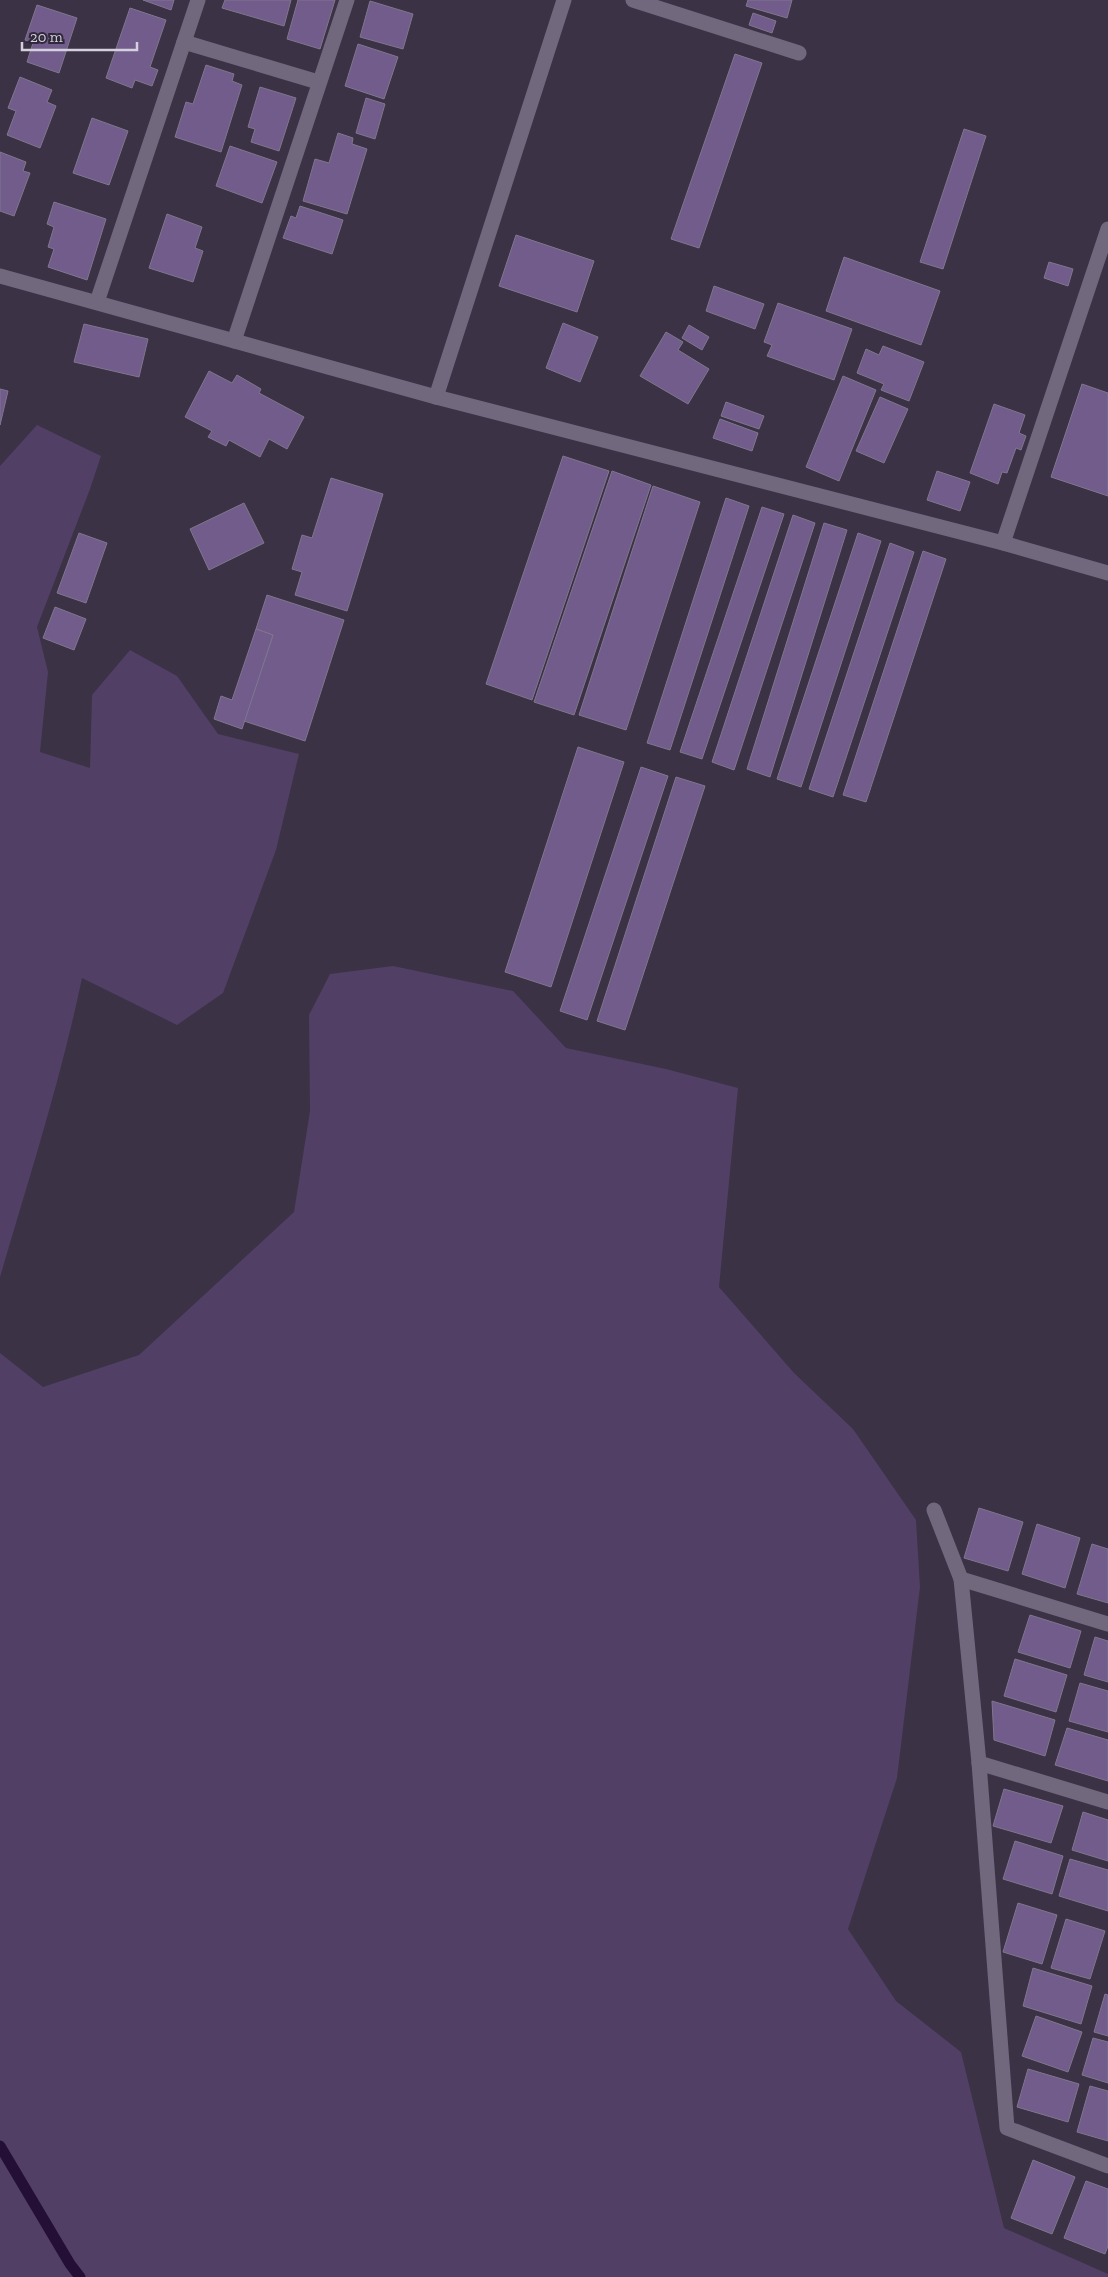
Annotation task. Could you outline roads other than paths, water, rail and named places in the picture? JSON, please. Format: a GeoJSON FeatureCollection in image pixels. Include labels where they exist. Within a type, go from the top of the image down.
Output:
{"type":"FeatureCollection","features":[{"type":"Feature","properties":{"kind":"street"},"geometry":{"type":"LineString","coordinates":[[97,302],[198,0]]}},
{"type":"Feature","properties":{"kind":"street"},"geometry":{"type":"LineString","coordinates":[[234,341],[346,0]]}},
{"type":"Feature","properties":{"kind":"street"},"geometry":{"type":"LineString","coordinates":[[436,396],[564,0]]}},
{"type":"Feature","properties":{"kind":"street"},"geometry":{"type":"LineString","coordinates":[[633,0],[799,53]]}},
{"type":"Feature","properties":{"kind":"street"},"geometry":{"type":"LineString","coordinates":[[184,42],[318,82]]}},
{"type":"Feature","properties":{"kind":"street"},"geometry":{"type":"LineString","coordinates":[[1003,543],[1108,229]]}},
{"type":"Feature","properties":{"kind":"street"},"geometry":{"type":"LineString","coordinates":[[0,276],[436,396],[1003,543],[1108,573]]}},
{"type":"Feature","properties":{"kind":"street"},"geometry":{"type":"LineString","coordinates":[[934,1510],[961,1579],[979,1763],[1007,2128],[1108,2166]]}},
{"type":"Feature","properties":{"kind":"street"},"geometry":{"type":"LineString","coordinates":[[961,1579],[1108,1624]]}},
{"type":"Feature","properties":{"kind":"street"},"geometry":{"type":"LineString","coordinates":[[979,1763],[1108,1802]]}},
{"type":"Feature","properties":{"kind":"waterway"},"geometry":{"type":"LineString","coordinates":[[0,2146],[70,2264],[80,2277]]}}]}
